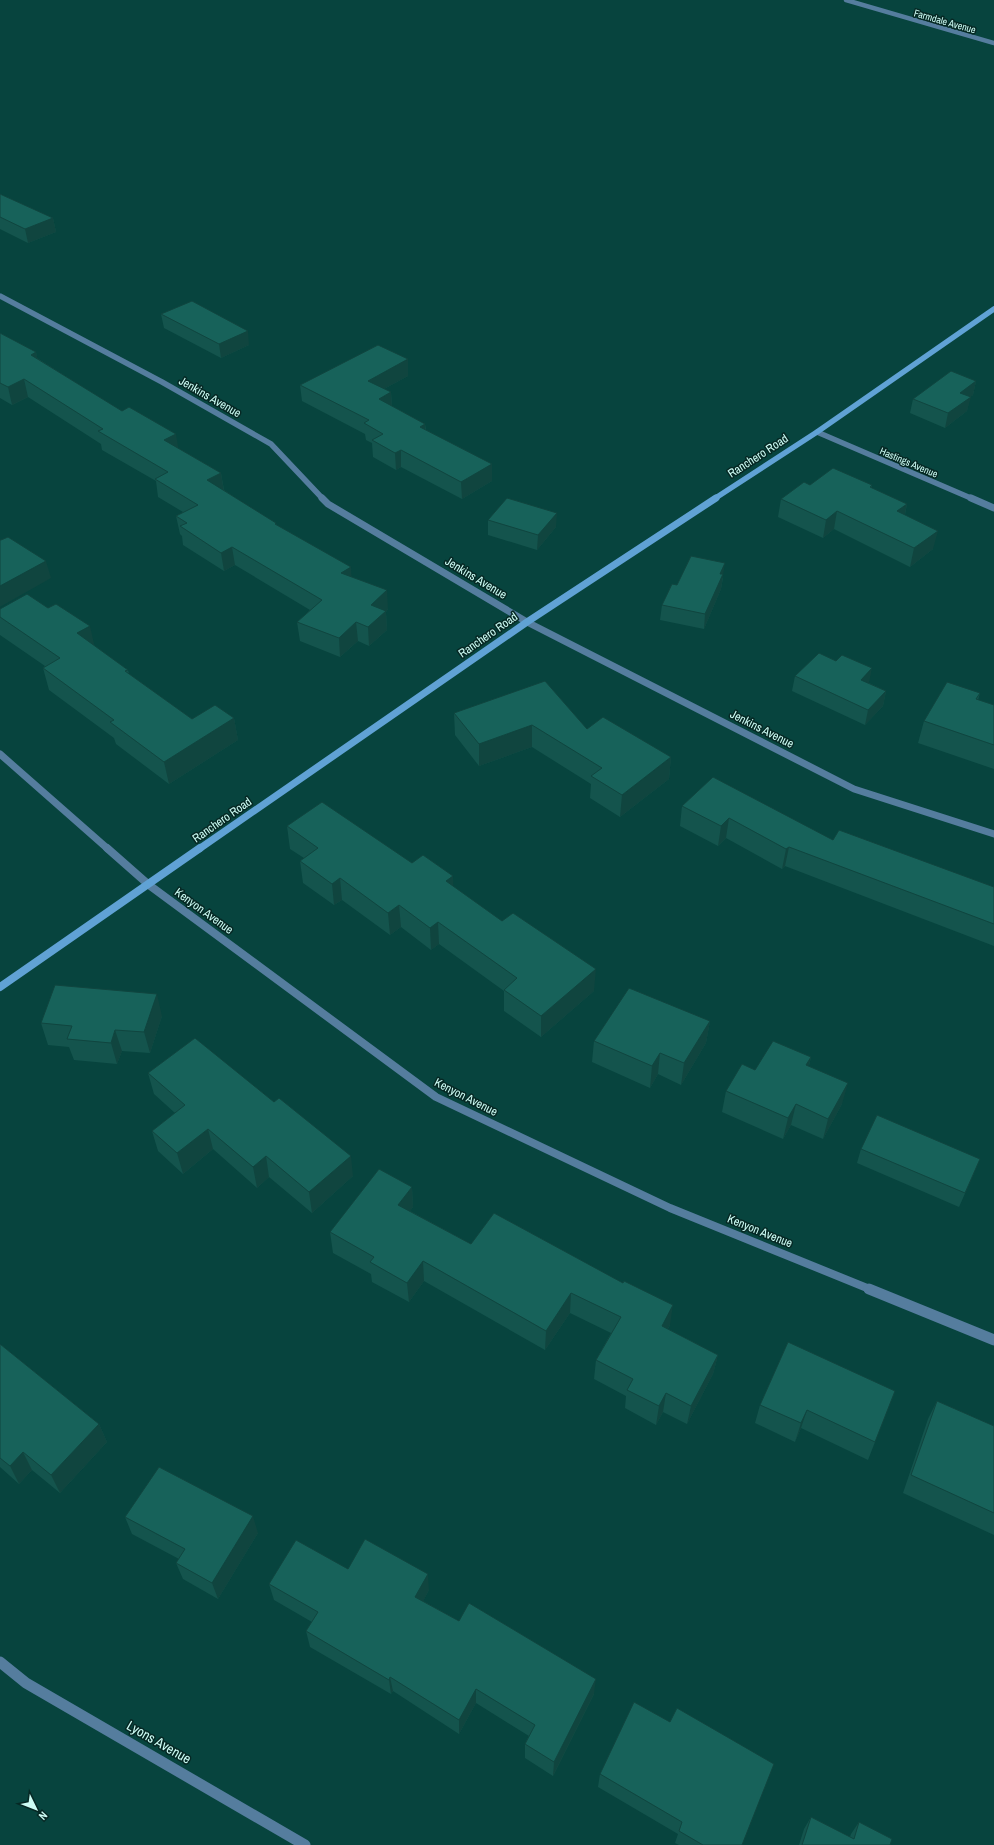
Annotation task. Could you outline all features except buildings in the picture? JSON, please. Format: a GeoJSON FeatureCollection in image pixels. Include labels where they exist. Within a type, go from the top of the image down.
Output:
{"type":"FeatureCollection","features":[{"type":"Feature","properties":{"kind":"main road","name":"Ranchero Road"},"geometry":{"type":"LineString","coordinates":[[0,987],[527,622],[817,432],[994,309]]}},
{"type":"Feature","properties":{"kind":"street","name":"Farmdale Avenue"},"geometry":{"type":"LineString","coordinates":[[846,0],[994,43]]}},
{"type":"Feature","properties":{"kind":"street","name":"Jenkins Avenue"},"geometry":{"type":"LineString","coordinates":[[0,296],[162,382],[271,444],[328,504],[527,622],[854,789],[994,834]]}},
{"type":"Feature","properties":{"kind":"street","name":"Hastings Avenue"},"geometry":{"type":"LineString","coordinates":[[817,432],[994,508]]}},
{"type":"Feature","properties":{"kind":"street","name":"Kenyon Avenue"},"geometry":{"type":"LineString","coordinates":[[0,754],[149,885],[436,1097],[670,1208],[994,1340]]}},
{"type":"Feature","properties":{"kind":"street","name":"Lyons Avenue"},"geometry":{"type":"LineString","coordinates":[[0,1662],[26,1683],[305,1845]]}}]}
